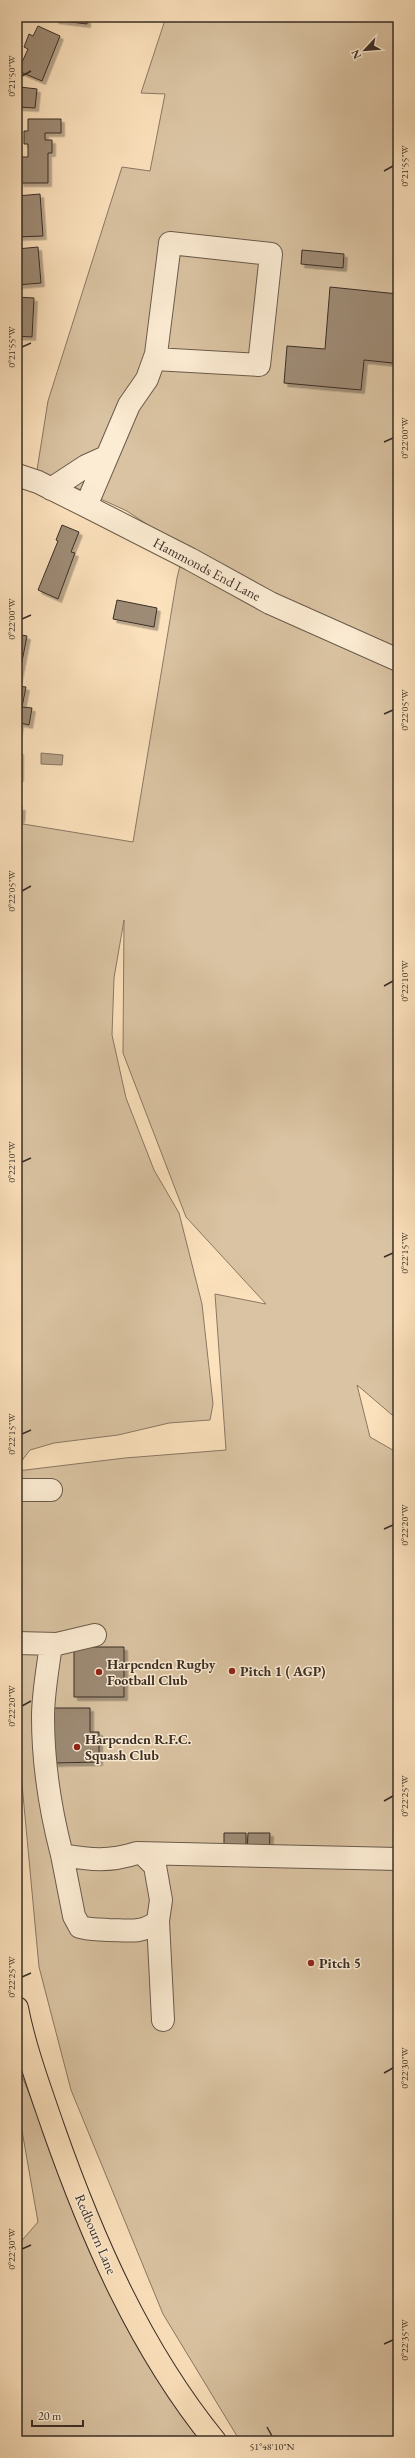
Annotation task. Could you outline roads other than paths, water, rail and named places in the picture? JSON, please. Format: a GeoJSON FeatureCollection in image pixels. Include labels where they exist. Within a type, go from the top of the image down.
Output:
{"type":"FeatureCollection","features":[{"type":"Feature","properties":{"kind":"main road","name":"Redbourn Lane"},"geometry":{"type":"LineString","coordinates":[[17,2008],[41,2091],[62,2152],[113,2277],[148,2344],[192,2413],[215,2441]]}},
{"type":"Feature","properties":{"kind":"street"},"geometry":{"type":"LineString","coordinates":[[86,506],[129,405],[147,379],[155,358],[170,243],[271,254],[259,365],[155,358]]}},
{"type":"Feature","properties":{"kind":"street"},"geometry":{"type":"LineString","coordinates":[[51,489],[86,466],[106,457]]}},
{"type":"Feature","properties":{"kind":"street","name":"Hammonds End Lane"},"geometry":{"type":"LineString","coordinates":[[17,476],[51,489],[86,506],[190,559],[270,604],[398,660]]}},
{"type":"Feature","properties":{"kind":"street"},"geometry":{"type":"LineString","coordinates":[[17,1490],[51,1490]]}},
{"type":"Feature","properties":{"kind":"street"},"geometry":{"type":"LineString","coordinates":[[17,1643],[51,1644],[94,1634]]}},
{"type":"Feature","properties":{"kind":"street"},"geometry":{"type":"LineString","coordinates":[[51,1644],[43,1715],[44,1760],[51,1812],[62,1855],[74,1916],[80,1927],[92,1931],[140,1931],[151,1927],[158,1921]]}},
{"type":"Feature","properties":{"kind":"street"},"geometry":{"type":"LineString","coordinates":[[62,1855],[84,1859],[121,1859],[137,1854],[398,1859]]}},
{"type":"Feature","properties":{"kind":"street"},"geometry":{"type":"LineString","coordinates":[[143,1854],[156,1866],[161,1900],[158,1921],[163,2020]]}},
{"type":"Feature","properties":{"kind":"place","name":"Pitch 1 ( AGP)"},"geometry":{"type":"Point","coordinates":[232,1671]}},
{"type":"Feature","properties":{"kind":"place","name":"Harpenden Rugby Football Club"},"geometry":{"type":"Point","coordinates":[99,1672]}},
{"type":"Feature","properties":{"kind":"place","name":"Harpenden R.F.C. Squash Club"},"geometry":{"type":"Point","coordinates":[77,1747]}},
{"type":"Feature","properties":{"kind":"place","name":"Pitch 5"},"geometry":{"type":"Point","coordinates":[311,1963]}}]}
